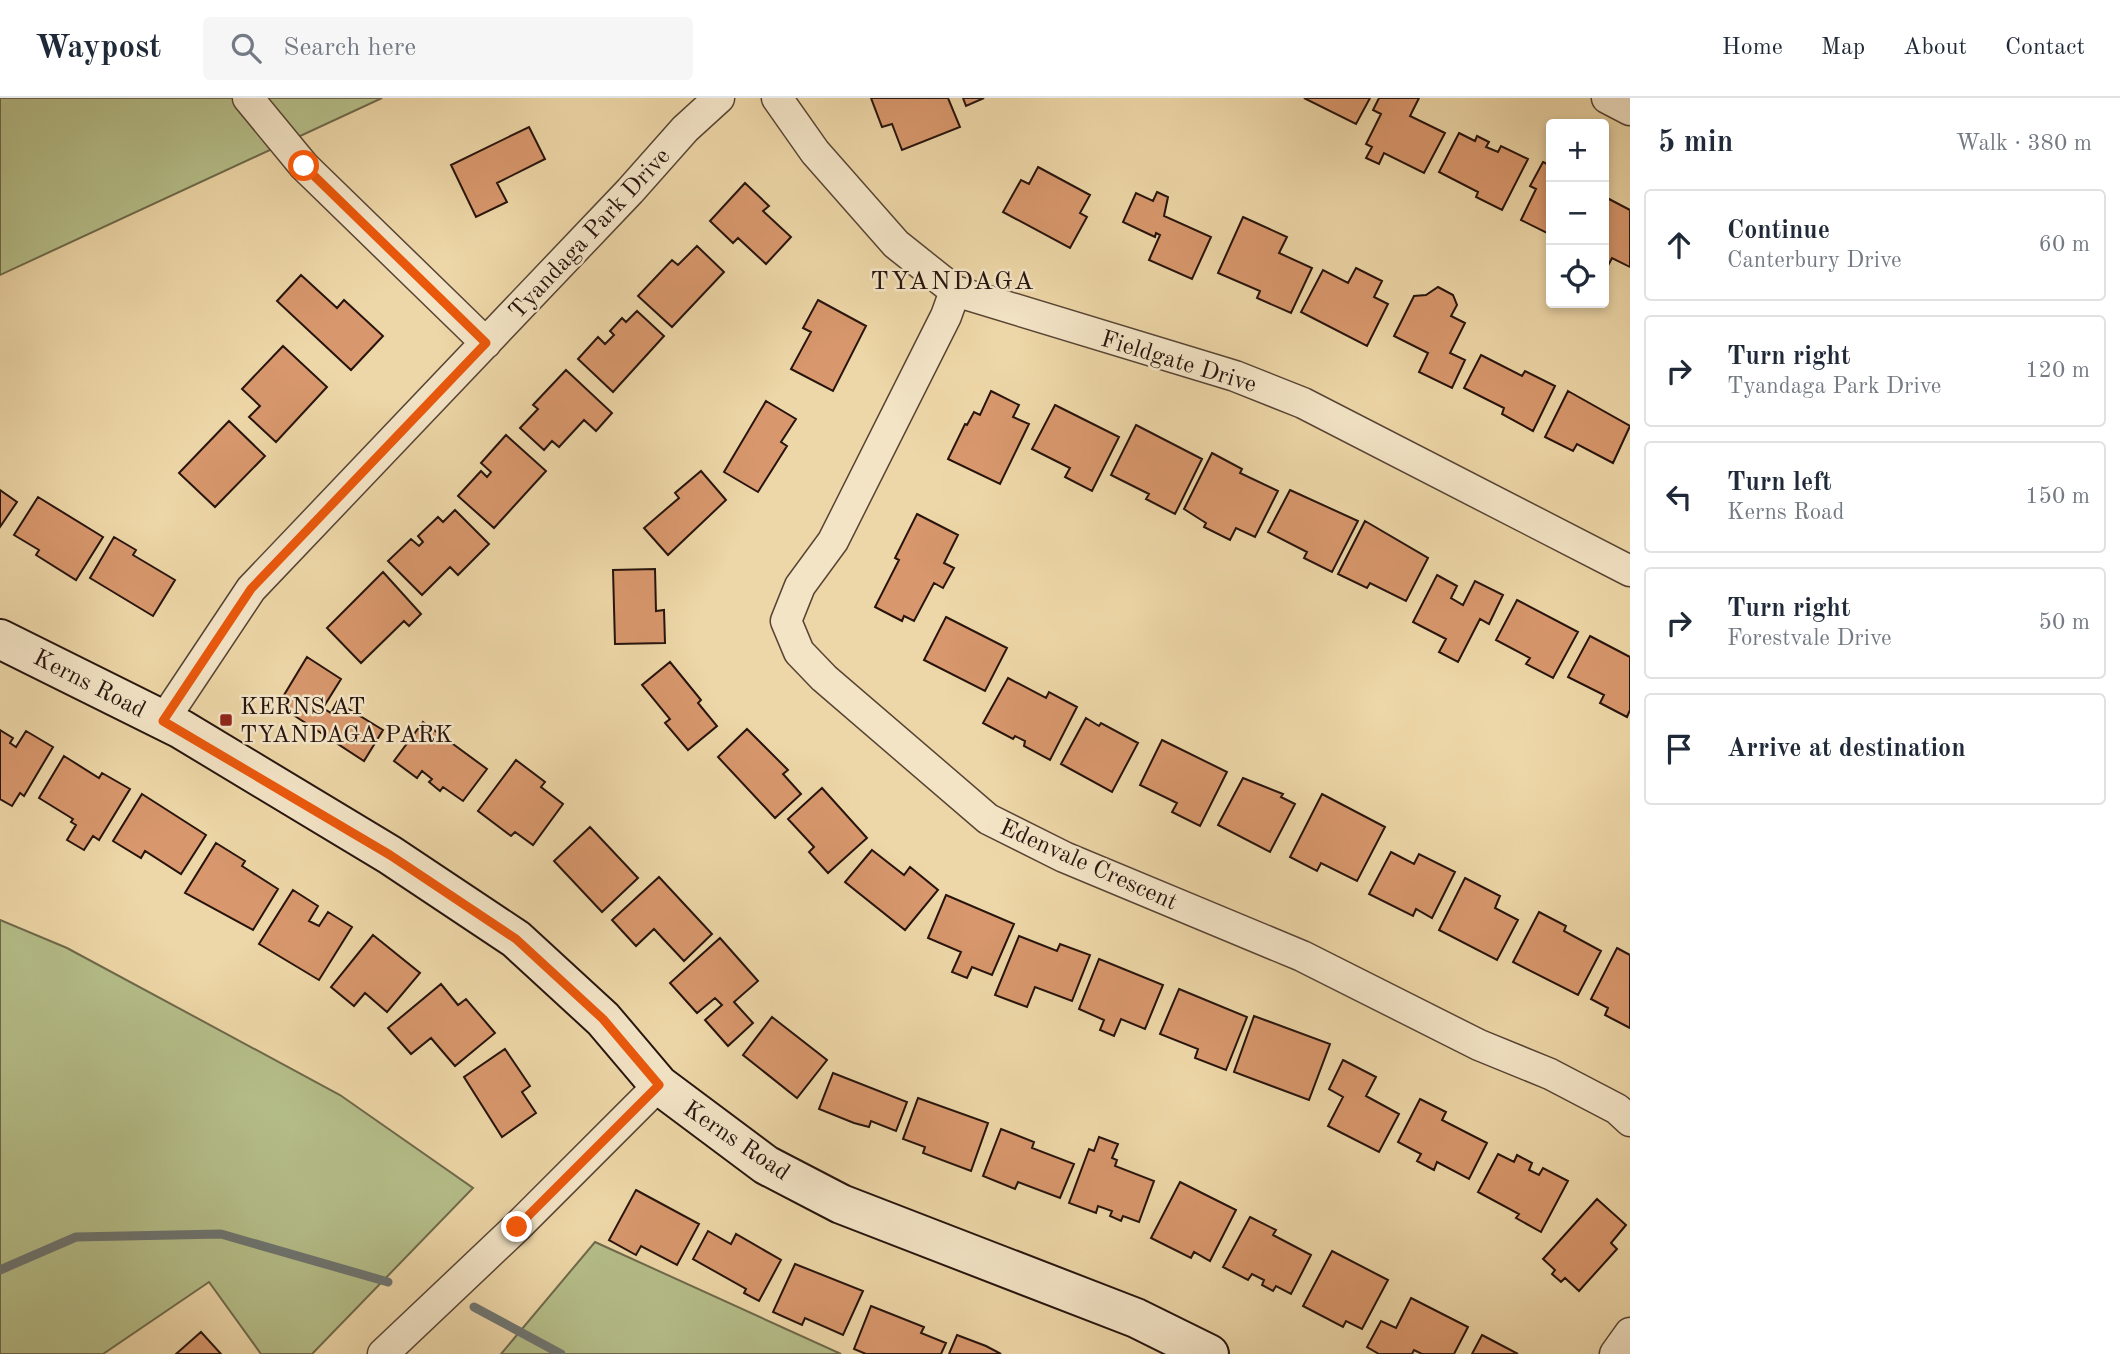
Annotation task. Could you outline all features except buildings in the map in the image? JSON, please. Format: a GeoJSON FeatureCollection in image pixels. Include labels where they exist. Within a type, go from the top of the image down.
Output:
{"type":"FeatureCollection","features":[{"type":"Feature","properties":{"kind":"street"},"geometry":{"type":"LineString","coordinates":[[248,98],[304,166],[486,343]]}},
{"type":"Feature","properties":{"kind":"street","name":"Tyandaga Park Drive"},"geometry":{"type":"LineString","coordinates":[[163,721],[251,589],[486,343],[685,129],[719,98]]}},
{"type":"Feature","properties":{"kind":"street","name":"Fieldgate Drive"},"geometry":{"type":"LineString","coordinates":[[777,98],[815,152],[896,244],[955,291],[1235,376],[1303,403],[1630,571]]}},
{"type":"Feature","properties":{"kind":"street"},"geometry":{"type":"LineString","coordinates":[[1606,98],[1630,110]]}},
{"type":"Feature","properties":{"kind":"street","name":"Edenvale Crescent"},"geometry":{"type":"LineString","coordinates":[[955,291],[946,316],[833,541],[800,586],[786,621],[799,652],[824,678],[988,819],[1064,857],[1302,956],[1479,1045],[1549,1074],[1617,1109],[1630,1121]]}},
{"type":"Feature","properties":{"kind":"street","name":"Kerns Road"},"geometry":{"type":"LineString","coordinates":[[0,639],[23,648],[163,721],[390,855],[516,939],[603,1019],[659,1085],[766,1165],[841,1204],[1136,1318],[1209,1354]]}},
{"type":"Feature","properties":{"kind":"street"},"geometry":{"type":"LineString","coordinates":[[383,1354],[517,1227],[659,1085]]}},
{"type":"Feature","properties":{"kind":"street"},"geometry":{"type":"LineString","coordinates":[[1615,1354],[1630,1333]]}},
{"type":"Feature","properties":{"kind":"green space"},"geometry":{"type":"Polygon","coordinates":[[[0,98],[382,98],[0,275],[0,98]]]}},
{"type":"Feature","properties":{"kind":"green space"},"geometry":{"type":"Polygon","coordinates":[[[0,920],[67,948],[340,1095],[473,1188],[312,1354],[261,1354],[209,1282],[103,1354],[0,1354],[0,920]]]}},
{"type":"Feature","properties":{"kind":"green space"},"geometry":{"type":"Polygon","coordinates":[[[595,1242],[841,1354],[501,1354],[595,1242]]]}},
{"type":"Feature","properties":{"kind":"waterway"},"geometry":{"type":"LineString","coordinates":[[0,1270],[76,1237],[221,1234],[388,1282]]}},
{"type":"Feature","properties":{"kind":"waterway"},"geometry":{"type":"LineString","coordinates":[[474,1307],[561,1354]]}},
{"type":"Feature","properties":{"kind":"place","name":"KERNS AT TYANDAGA PARK"},"geometry":{"type":"Point","coordinates":[226,720]}},
{"type":"Feature","properties":{"kind":"district","name":"TYANDAGA"},"geometry":{"type":"Point","coordinates":[953,280]}},
{"type":"Feature","properties":{"kind":"route"},"geometry":{"type":"LineString","coordinates":[[304,166],[486,343],[251,589],[163,721],[181,729],[390,855],[516,939],[603,1019],[659,1085],[517,1227]]}}]}
